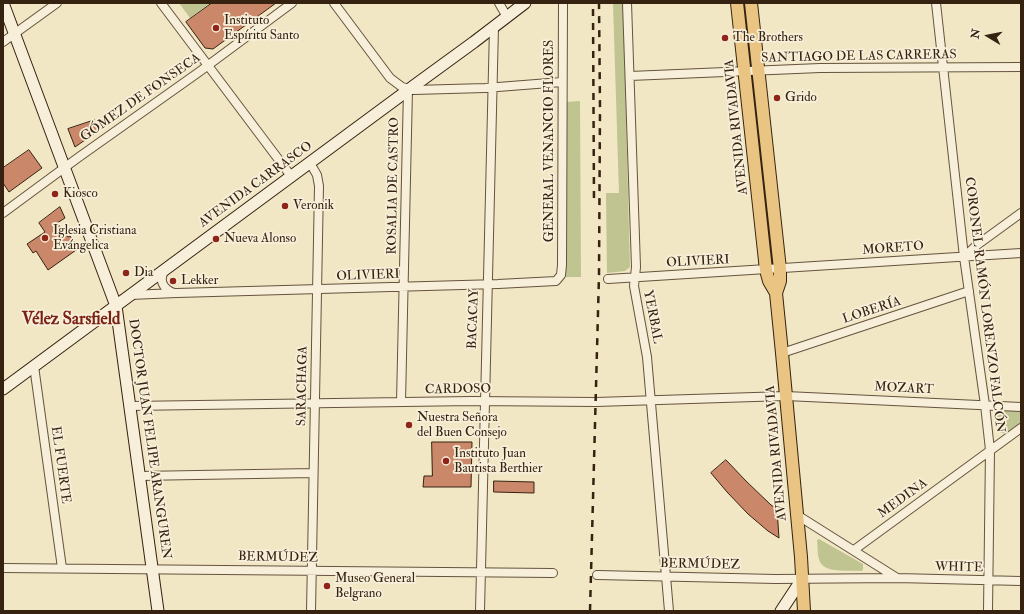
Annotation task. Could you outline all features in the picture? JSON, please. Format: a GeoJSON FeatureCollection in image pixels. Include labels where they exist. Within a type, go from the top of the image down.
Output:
{"type":"FeatureCollection","features":[{"type":"Feature","properties":{"kind":"main road","name":"AVENIDA RIVADAVIA"},"geometry":{"type":"LineString","coordinates":[[737,3],[766,270],[769,281],[776,293]]}},
{"type":"Feature","properties":{"kind":"main road","name":"AVENIDA RIVADAVIA"},"geometry":{"type":"LineString","coordinates":[[750,3],[780,269],[780,281],[776,293],[797,515],[804,611]]}},
{"type":"Feature","properties":{"kind":"street","name":"DOCTOR JUAN FELIPE ARANGUREN"},"geometry":{"type":"LineString","coordinates":[[3,3],[116,306],[158,611]]}},
{"type":"Feature","properties":{"kind":"street"},"geometry":{"type":"LineString","coordinates":[[3,42],[57,3]]}},
{"type":"Feature","properties":{"kind":"street"},"geometry":{"type":"LineString","coordinates":[[161,3],[291,176]]}},
{"type":"Feature","properties":{"kind":"street","name":"GÓMEZ DE FONSECA"},"geometry":{"type":"LineString","coordinates":[[3,213],[64,167],[208,66],[292,3]]}},
{"type":"Feature","properties":{"kind":"street"},"geometry":{"type":"LineString","coordinates":[[334,3],[390,78],[402,87],[408,89],[493,87],[562,82]]}},
{"type":"Feature","properties":{"kind":"street"},"geometry":{"type":"LineString","coordinates":[[499,3],[507,17]]}},
{"type":"Feature","properties":{"kind":"street","name":"AVENIDA CARRASCO"},"geometry":{"type":"LineString","coordinates":[[3,389],[525,3]]}},
{"type":"Feature","properties":{"kind":"street","name":"GENERAL VENANCIO FLORES"},"geometry":{"type":"LineString","coordinates":[[559,278],[561,275],[562,265],[563,3]]}},
{"type":"Feature","properties":{"kind":"street","name":"YERBAL"},"geometry":{"type":"LineString","coordinates":[[627,3],[636,267],[634,286],[648,357],[669,611]]}},
{"type":"Feature","properties":{"kind":"street","name":"CORONEL RAMÓN LORENZO FALCÓN"},"geometry":{"type":"LineString","coordinates":[[936,3],[964,257],[990,450],[988,611]]}},
{"type":"Feature","properties":{"kind":"street","name":"BACACAY"},"geometry":{"type":"LineString","coordinates":[[480,611],[494,27]]}},
{"type":"Feature","properties":{"kind":"street","name":"SANTIAGO DE LAS CARRERAS"},"geometry":{"type":"LineString","coordinates":[[630,76],[758,70],[1021,67]]}},
{"type":"Feature","properties":{"kind":"street","name":"ROSALIA DE CASTRO"},"geometry":{"type":"LineString","coordinates":[[401,402],[408,89]]}},
{"type":"Feature","properties":{"kind":"street","name":"SARACHAGA"},"geometry":{"type":"LineString","coordinates":[[310,163],[317,175],[319,186],[310,611]]}},
{"type":"Feature","properties":{"kind":"street"},"geometry":{"type":"LineString","coordinates":[[964,257],[977,245],[1021,213]]}},
{"type":"Feature","properties":{"kind":"street","name":"MORETO"},"geometry":{"type":"LineString","coordinates":[[766,270],[1021,253]]}},
{"type":"Feature","properties":{"kind":"street"},"geometry":{"type":"LineString","coordinates":[[165,270],[162,276],[162,283],[166,289],[177,293]]}},
{"type":"Feature","properties":{"kind":"street","name":"OLIVIERI"},"geometry":{"type":"LineString","coordinates":[[608,279],[766,270]]}},
{"type":"Feature","properties":{"kind":"street","name":"OLIVIERI"},"geometry":{"type":"LineString","coordinates":[[130,296],[177,293],[554,282],[559,278]]}},
{"type":"Feature","properties":{"kind":"street","name":"LOBERÍA"},"geometry":{"type":"LineString","coordinates":[[782,353],[969,291]]}},
{"type":"Feature","properties":{"kind":"street","name":"EL FUERTE"},"geometry":{"type":"LineString","coordinates":[[34,366],[62,568]]}},
{"type":"Feature","properties":{"kind":"street","name":"CARDOSO"},"geometry":{"type":"LineString","coordinates":[[130,406],[484,401],[596,402],[786,396]]}},
{"type":"Feature","properties":{"kind":"street","name":"MOZART"},"geometry":{"type":"LineString","coordinates":[[786,396],[1021,407]]}},
{"type":"Feature","properties":{"kind":"street","name":"MEDINA"},"geometry":{"type":"LineString","coordinates":[[854,550],[1021,428]]}},
{"type":"Feature","properties":{"kind":"street"},"geometry":{"type":"LineString","coordinates":[[140,476],[313,473]]}},
{"type":"Feature","properties":{"kind":"street"},"geometry":{"type":"LineString","coordinates":[[797,515],[898,578]]}},
{"type":"Feature","properties":{"kind":"street","name":"BERMÚDEZ"},"geometry":{"type":"LineString","coordinates":[[3,568],[553,573]]}},
{"type":"Feature","properties":{"kind":"street","name":"BERMÚDEZ"},"geometry":{"type":"LineString","coordinates":[[598,575],[802,579]]}},
{"type":"Feature","properties":{"kind":"street","name":"WHITE"},"geometry":{"type":"LineString","coordinates":[[802,579],[898,578],[1021,581]]}},
{"type":"Feature","properties":{"kind":"street"},"geometry":{"type":"LineString","coordinates":[[781,611],[802,579]]}},
{"type":"Feature","properties":{"kind":"green space"},"geometry":{"type":"Polygon","coordinates":[[[179,3],[210,3],[190,18],[179,3]]]}},
{"type":"Feature","properties":{"kind":"green space"},"geometry":{"type":"Polygon","coordinates":[[[613,3],[623,3],[630,267],[625,271],[607,273],[606,193],[619,193],[613,3]]]}},
{"type":"Feature","properties":{"kind":"green space"},"geometry":{"type":"Polygon","coordinates":[[[752,88],[754,88],[772,254],[770,254],[752,88]]]}},
{"type":"Feature","properties":{"kind":"green space"},"geometry":{"type":"Polygon","coordinates":[[[580,101],[581,277],[565,277],[566,102],[580,101]]]}},
{"type":"Feature","properties":{"kind":"green space"},"geometry":{"type":"Polygon","coordinates":[[[1003,410],[1021,411],[1021,424],[1007,433],[1001,433],[998,431],[997,416],[1003,410]]]}},
{"type":"Feature","properties":{"kind":"green space"},"geometry":{"type":"Polygon","coordinates":[[[819,539],[863,564],[862,571],[837,570],[825,567],[821,564],[818,557],[817,540],[819,539]]]}},
{"type":"Feature","properties":{"kind":"building","name":"Instituto Espíritu Santo"},"geometry":{"type":"Polygon","coordinates":[[[212,3],[276,3],[213,49],[205,48],[186,22],[212,3]]]}},
{"type":"Feature","properties":{"kind":"building"},"geometry":{"type":"Polygon","coordinates":[[[95,120],[101,129],[75,147],[68,129],[95,120]]]}},
{"type":"Feature","properties":{"kind":"building"},"geometry":{"type":"Polygon","coordinates":[[[29,150],[42,168],[9,192],[3,183],[3,168],[29,150]]]}},
{"type":"Feature","properties":{"kind":"building"},"geometry":{"type":"Polygon","coordinates":[[[60,207],[65,218],[57,223],[79,248],[48,270],[36,251],[33,253],[27,244],[45,232],[39,223],[60,207]]]}},
{"type":"Feature","properties":{"kind":"building","name":"Instituto Juan Bautista Berthier"},"geometry":{"type":"Polygon","coordinates":[[[432,442],[472,442],[471,487],[423,487],[424,476],[432,476],[432,442]]]}},
{"type":"Feature","properties":{"kind":"building"},"geometry":{"type":"Polygon","coordinates":[[[726,460],[746,481],[777,509],[779,538],[748,514],[711,473],[726,460]]]}},
{"type":"Feature","properties":{"kind":"building"},"geometry":{"type":"Polygon","coordinates":[[[494,481],[534,482],[534,493],[494,492],[494,481]]]}},
{"type":"Feature","properties":{"kind":"railway"},"geometry":{"type":"LineString","coordinates":[[590,611],[599,275],[599,3]]}},
{"type":"Feature","properties":{"kind":"railway"},"geometry":{"type":"LineString","coordinates":[[593,9],[594,203]]}},
{"type":"Feature","properties":{"kind":"place","name":"Instituto Espíritu Santo"},"geometry":{"type":"Point","coordinates":[216,28]}},
{"type":"Feature","properties":{"kind":"place","name":"The Brothers"},"geometry":{"type":"Point","coordinates":[725,38]}},
{"type":"Feature","properties":{"kind":"place","name":"Grido"},"geometry":{"type":"Point","coordinates":[777,98]}},
{"type":"Feature","properties":{"kind":"place","name":"Kiosco"},"geometry":{"type":"Point","coordinates":[55,194]}},
{"type":"Feature","properties":{"kind":"place","name":"Veronik"},"geometry":{"type":"Point","coordinates":[285,206]}},
{"type":"Feature","properties":{"kind":"place","name":"Iglesia Cristiana Evángelica"},"geometry":{"type":"Point","coordinates":[45,238]}},
{"type":"Feature","properties":{"kind":"place","name":"Nueva Alonso"},"geometry":{"type":"Point","coordinates":[216,239]}},
{"type":"Feature","properties":{"kind":"place","name":"Dia"},"geometry":{"type":"Point","coordinates":[126,273]}},
{"type":"Feature","properties":{"kind":"place","name":"Lekker"},"geometry":{"type":"Point","coordinates":[173,281]}},
{"type":"Feature","properties":{"kind":"place","name":"Nuestra Señora del Buen Consejo"},"geometry":{"type":"Point","coordinates":[409,425]}},
{"type":"Feature","properties":{"kind":"place","name":"Instituto Juan Bautista Berthier"},"geometry":{"type":"Point","coordinates":[446,461]}},
{"type":"Feature","properties":{"kind":"place","name":"Museo General Belgrano"},"geometry":{"type":"Point","coordinates":[327,586]}},
{"type":"Feature","properties":{"kind":"district","name":"Vélez Sarsfield"},"geometry":{"type":"Point","coordinates":[71,320]}}]}
